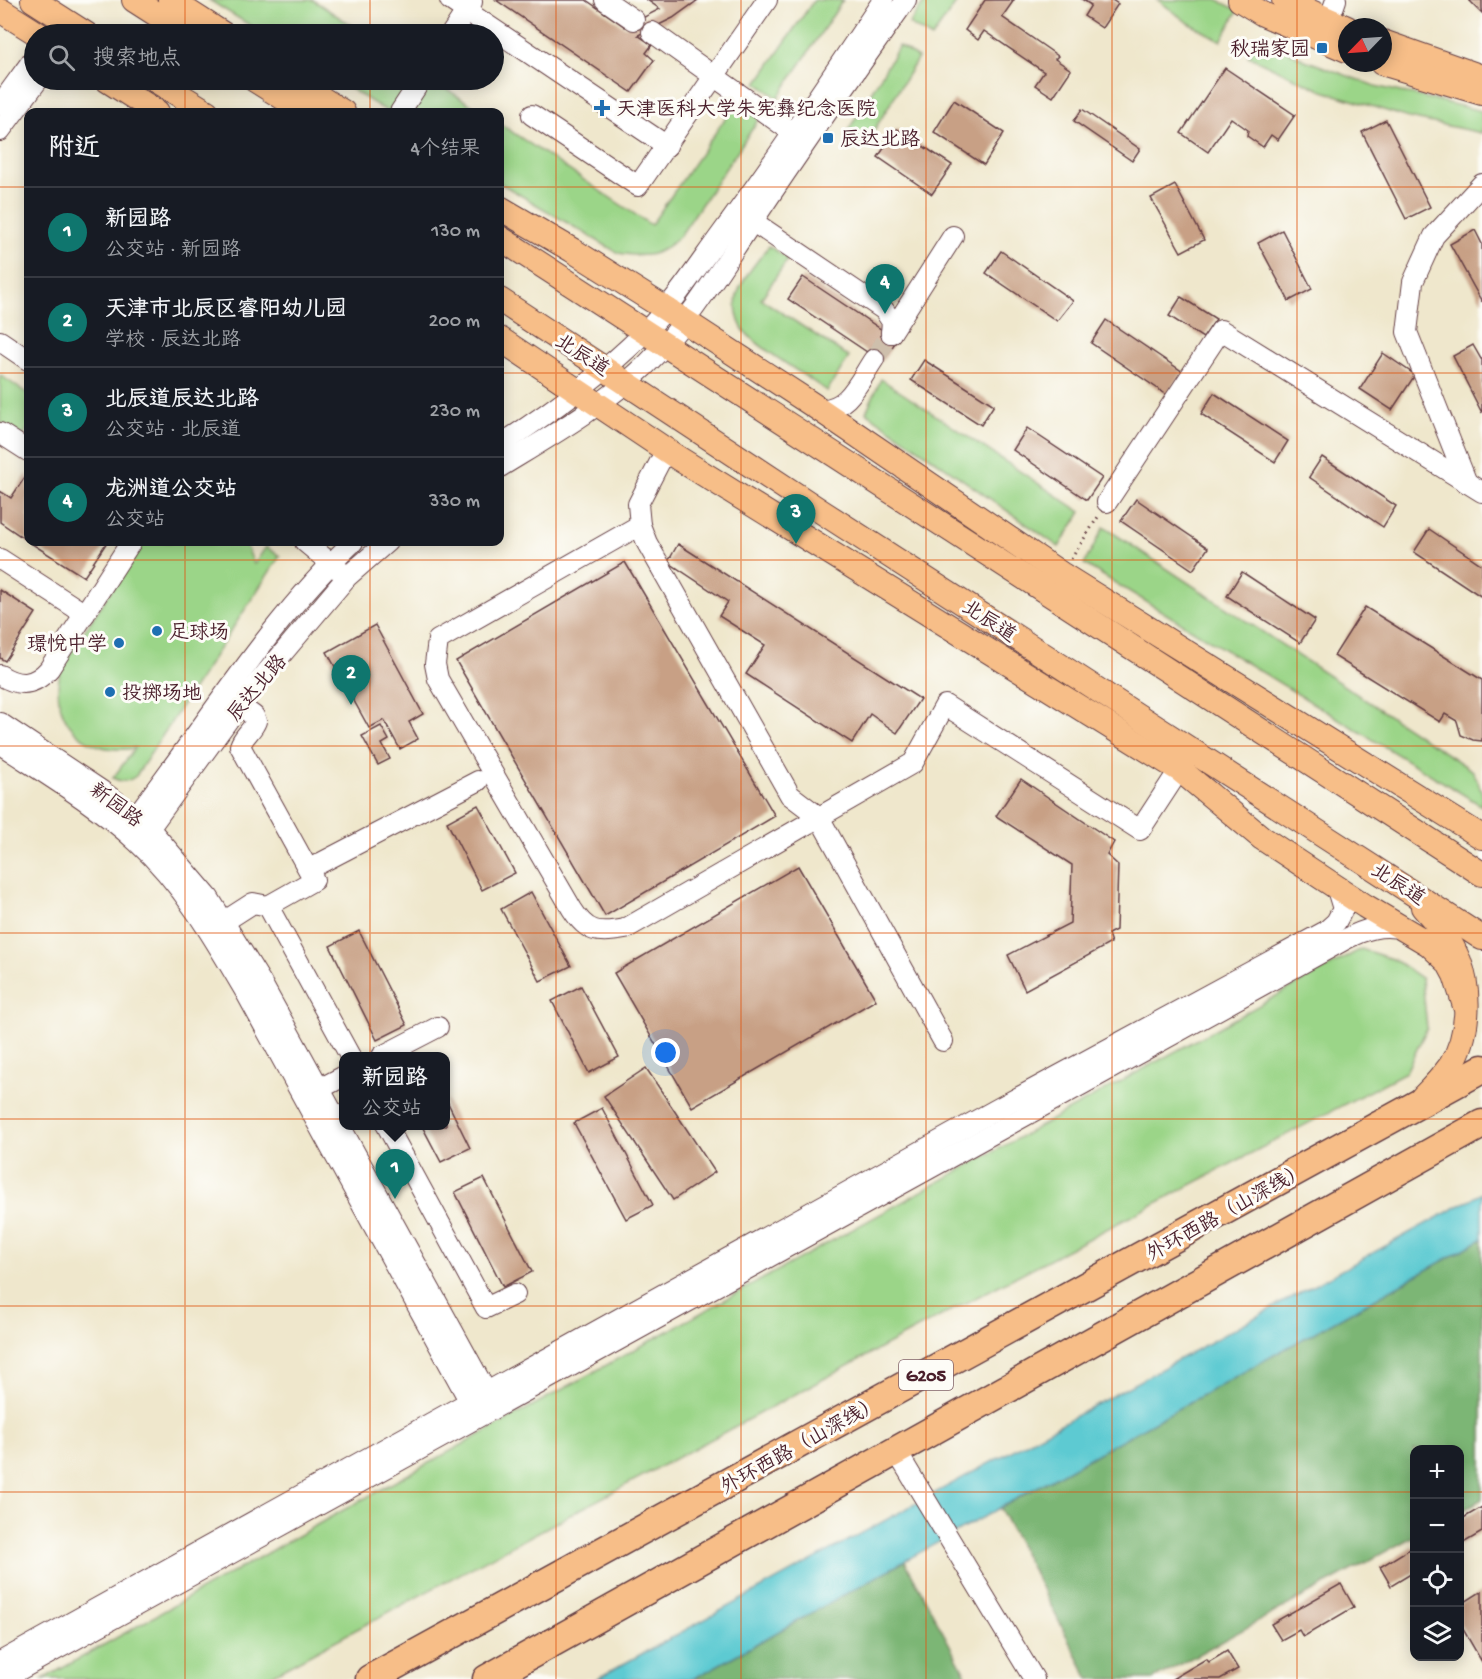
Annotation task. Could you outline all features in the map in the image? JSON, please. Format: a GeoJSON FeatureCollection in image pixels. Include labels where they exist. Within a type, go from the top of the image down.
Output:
{"type":"FeatureCollection","features":[{"type":"Feature","properties":{"kind":"highway","name":"外环西路（山深线）"},"geometry":{"type":"LineString","coordinates":[[370,1679],[1482,1069]]}},
{"type":"Feature","properties":{"kind":"highway","name":"G205"},"geometry":{"type":"LineString","coordinates":[[487,1679],[895,1449],[1208,1279],[1482,1124]]}},
{"type":"Feature","properties":{"kind":"main road"},"geometry":{"type":"LineString","coordinates":[[33,0],[70,24]]}},
{"type":"Feature","properties":{"kind":"main road"},"geometry":{"type":"LineString","coordinates":[[134,0],[171,24]]}},
{"type":"Feature","properties":{"kind":"main road"},"geometry":{"type":"LineString","coordinates":[[170,0],[207,24]]}},
{"type":"Feature","properties":{"kind":"main road"},"geometry":{"type":"LineString","coordinates":[[1240,0],[1263,14],[1334,22]]}},
{"type":"Feature","properties":{"kind":"main road"},"geometry":{"type":"LineString","coordinates":[[1284,0],[1334,22]]}},
{"type":"Feature","properties":{"kind":"main road"},"geometry":{"type":"LineString","coordinates":[[0,10],[24,24]]}},
{"type":"Feature","properties":{"kind":"main road"},"geometry":{"type":"LineString","coordinates":[[1392,45],[1482,77]]}},
{"type":"Feature","properties":{"kind":"main road"},"geometry":{"type":"LineString","coordinates":[[1392,66],[1482,93]]}},
{"type":"Feature","properties":{"kind":"main road"},"geometry":{"type":"LineString","coordinates":[[123,90],[151,108]]}},
{"type":"Feature","properties":{"kind":"main road"},"geometry":{"type":"LineString","coordinates":[[171,90],[200,108]]}},
{"type":"Feature","properties":{"kind":"main road"},"geometry":{"type":"LineString","coordinates":[[271,90],[300,108]]}},
{"type":"Feature","properties":{"kind":"main road"},"geometry":{"type":"LineString","coordinates":[[308,90],[337,108]]}},
{"type":"Feature","properties":{"kind":"main road"},"geometry":{"type":"LineString","coordinates":[[504,210],[676,315],[819,409],[1061,574],[1482,837]]}},
{"type":"Feature","properties":{"kind":"main road"},"geometry":{"type":"LineString","coordinates":[[504,241],[1482,874]]}},
{"type":"Feature","properties":{"kind":"main road","name":"北辰道"},"geometry":{"type":"LineString","coordinates":[[504,303],[819,510],[1185,760],[1403,886],[1482,938]]}},
{"type":"Feature","properties":{"kind":"main road"},"geometry":{"type":"LineString","coordinates":[[504,342],[666,450],[1185,760],[1262,838],[1429,944],[1448,962],[1466,1006]]}},
{"type":"Feature","properties":{"kind":"main road"},"geometry":{"type":"LineString","coordinates":[[1403,886],[1426,910],[1453,947],[1460,963],[1466,1006],[1462,1039],[1452,1064],[1412,1109]]}},
{"type":"Feature","properties":{"kind":"street"},"geometry":{"type":"LineString","coordinates":[[27,0],[41,24]]}},
{"type":"Feature","properties":{"kind":"street"},"geometry":{"type":"LineString","coordinates":[[450,0],[470,6],[495,24]]}},
{"type":"Feature","properties":{"kind":"street"},"geometry":{"type":"LineString","coordinates":[[605,0],[634,20]]}},
{"type":"Feature","properties":{"kind":"street"},"geometry":{"type":"LineString","coordinates":[[532,114],[638,186],[767,0]]}},
{"type":"Feature","properties":{"kind":"street"},"geometry":{"type":"LineString","coordinates":[[800,137],[883,0]]}},
{"type":"Feature","properties":{"kind":"street"},"geometry":{"type":"LineString","coordinates":[[504,464],[598,404],[627,382],[655,339],[676,315],[800,137],[906,0]]}},
{"type":"Feature","properties":{"kind":"street"},"geometry":{"type":"LineString","coordinates":[[458,24],[470,6]]}},
{"type":"Feature","properties":{"kind":"street"},"geometry":{"type":"LineString","coordinates":[[504,30],[667,146]]}},
{"type":"Feature","properties":{"kind":"street"},"geometry":{"type":"LineString","coordinates":[[652,32],[800,137]]}},
{"type":"Feature","properties":{"kind":"street"},"geometry":{"type":"LineString","coordinates":[[0,105],[24,72]]}},
{"type":"Feature","properties":{"kind":"street"},"geometry":{"type":"LineString","coordinates":[[0,132],[31,90]]}},
{"type":"Feature","properties":{"kind":"street"},"geometry":{"type":"LineString","coordinates":[[403,108],[414,90]]}},
{"type":"Feature","properties":{"kind":"street"},"geometry":{"type":"LineString","coordinates":[[1474,488],[1407,332],[1413,282],[1434,236],[1482,184]]}},
{"type":"Feature","properties":{"kind":"street"},"geometry":{"type":"LineString","coordinates":[[745,217],[884,310],[892,322],[891,333],[953,236]]}},
{"type":"Feature","properties":{"kind":"street"},"geometry":{"type":"LineString","coordinates":[[1107,502],[1221,330],[1474,488]]}},
{"type":"Feature","properties":{"kind":"street"},"geometry":{"type":"LineString","coordinates":[[504,442],[606,368],[655,339]]}},
{"type":"Feature","properties":{"kind":"street"},"geometry":{"type":"LineString","coordinates":[[0,341],[24,357]]}},
{"type":"Feature","properties":{"kind":"street"},"geometry":{"type":"LineString","coordinates":[[819,409],[832,409],[842,404],[874,359]]}},
{"type":"Feature","properties":{"kind":"street"},"geometry":{"type":"LineString","coordinates":[[0,433],[24,448]]}},
{"type":"Feature","properties":{"kind":"street"},"geometry":{"type":"LineString","coordinates":[[666,450],[638,504],[640,525],[647,543],[790,795],[819,817],[943,1041]]}},
{"type":"Feature","properties":{"kind":"street"},"geometry":{"type":"LineString","coordinates":[[640,525],[438,640],[435,664],[438,679],[580,923],[593,930],[608,932],[625,929],[914,763],[945,705],[1140,830],[1185,760]]}},
{"type":"Feature","properties":{"kind":"street"},"geometry":{"type":"LineString","coordinates":[[0,675],[18,684],[27,684],[42,677],[128,546]]}},
{"type":"Feature","properties":{"kind":"street"},"geometry":{"type":"LineString","coordinates":[[310,546],[347,577]]}},
{"type":"Feature","properties":{"kind":"street","name":"辰达北路"},"geometry":{"type":"LineString","coordinates":[[137,830],[232,700],[283,618],[349,546]]}},
{"type":"Feature","properties":{"kind":"street","name":"辰达北路"},"geometry":{"type":"LineString","coordinates":[[232,700],[347,577],[382,546]]}},
{"type":"Feature","properties":{"kind":"street"},"geometry":{"type":"LineString","coordinates":[[0,559],[85,614]]}},
{"type":"Feature","properties":{"kind":"street"},"geometry":{"type":"LineString","coordinates":[[225,921],[253,903],[268,906],[314,880],[240,746],[256,721],[254,716],[232,700]]}},
{"type":"Feature","properties":{"kind":"street","name":"新园路"},"geometry":{"type":"LineString","coordinates":[[0,723],[102,790],[137,830],[186,897],[311,1093],[483,1405]]}},
{"type":"Feature","properties":{"kind":"street","name":"新园路"},"geometry":{"type":"LineString","coordinates":[[0,744],[83,799],[137,830],[190,874],[225,921],[261,982],[311,1093]]}},
{"type":"Feature","properties":{"kind":"street"},"geometry":{"type":"LineString","coordinates":[[309,869],[478,781]]}},
{"type":"Feature","properties":{"kind":"street"},"geometry":{"type":"LineString","coordinates":[[3,1679],[997,1108],[1326,931],[1336,922],[1343,909],[1336,886]]}},
{"type":"Feature","properties":{"kind":"street"},"geometry":{"type":"LineString","coordinates":[[268,906],[348,1052]]}},
{"type":"Feature","properties":{"kind":"street"},"geometry":{"type":"LineString","coordinates":[[0,1662],[483,1405],[1353,936],[1380,927],[1407,930]]}},
{"type":"Feature","properties":{"kind":"street"},"geometry":{"type":"LineString","coordinates":[[390,1052],[438,1027]]}},
{"type":"Feature","properties":{"kind":"street"},"geometry":{"type":"LineString","coordinates":[[311,1093],[339,1079]]}},
{"type":"Feature","properties":{"kind":"street"},"geometry":{"type":"LineString","coordinates":[[390,1130],[486,1308],[515,1294]]}},
{"type":"Feature","properties":{"kind":"street"},"geometry":{"type":"LineString","coordinates":[[895,1449],[1034,1679]]}},
{"type":"Feature","properties":{"kind":"path"},"geometry":{"type":"LineString","coordinates":[[1061,574],[1107,502]]}},
{"type":"Feature","properties":{"kind":"green space"},"geometry":{"type":"Polygon","coordinates":[[[209,0],[313,0],[350,24],[248,24],[209,0]]]}},
{"type":"Feature","properties":{"kind":"green space"},"geometry":{"type":"Polygon","coordinates":[[[814,0],[843,0],[778,98],[757,83],[814,0]]]}},
{"type":"Feature","properties":{"kind":"green space"},"geometry":{"type":"Polygon","coordinates":[[[926,0],[958,0],[932,38],[909,24],[926,0]]]}},
{"type":"Feature","properties":{"kind":"green space"},"geometry":{"type":"Polygon","coordinates":[[[1158,0],[1217,0],[1238,10],[1221,41],[1187,22],[1158,0]]]}},
{"type":"Feature","properties":{"kind":"green space"},"geometry":{"type":"Polygon","coordinates":[[[1260,37],[1305,60],[1375,86],[1482,111],[1482,133],[1409,118],[1323,91],[1248,56],[1260,37]]]}},
{"type":"Feature","properties":{"kind":"green space"},"geometry":{"type":"Polygon","coordinates":[[[899,46],[918,58],[864,147],[846,134],[899,46]]]}},
{"type":"Feature","properties":{"kind":"green space"},"geometry":{"type":"Polygon","coordinates":[[[352,90],[448,90],[476,108],[382,108],[352,90]]]}},
{"type":"Feature","properties":{"kind":"green space"},"geometry":{"type":"Polygon","coordinates":[[[736,103],[759,119],[680,236],[659,252],[645,255],[618,253],[504,185],[504,127],[651,225],[736,103]]]}},
{"type":"Feature","properties":{"kind":"green space"},"geometry":{"type":"Polygon","coordinates":[[[769,246],[788,259],[761,299],[849,357],[827,391],[757,343],[740,324],[736,308],[739,290],[750,270],[769,246]]]}},
{"type":"Feature","properties":{"kind":"green space"},"geometry":{"type":"Polygon","coordinates":[[[0,375],[24,391],[23,437],[0,422],[0,375]]]}},
{"type":"Feature","properties":{"kind":"green space"},"geometry":{"type":"Polygon","coordinates":[[[881,379],[1081,512],[1059,547],[866,412],[881,379]]]}},
{"type":"Feature","properties":{"kind":"green space"},"geometry":{"type":"Polygon","coordinates":[[[1104,527],[1473,771],[1482,792],[1482,806],[1084,564],[1104,527]]]}},
{"type":"Feature","properties":{"kind":"green space"},"geometry":{"type":"Polygon","coordinates":[[[140,546],[247,546],[254,564],[266,547],[280,556],[136,776],[127,781],[113,778],[135,748],[116,749],[99,746],[84,739],[64,716],[59,701],[58,684],[62,665],[140,546]]]}},
{"type":"Feature","properties":{"kind":"green space"},"geometry":{"type":"Polygon","coordinates":[[[1361,949],[1395,960],[1422,979],[1427,1028],[1406,1072],[956,1308],[264,1679],[43,1679],[329,1518],[1361,949]]]}},
{"type":"Feature","properties":{"kind":"green space"},"geometry":{"type":"Polygon","coordinates":[[[1482,1239],[1482,1499],[1464,1510],[1464,1445],[1410,1445],[1410,1538],[1153,1679],[1089,1679],[1000,1508],[1482,1239]]]}},
{"type":"Feature","properties":{"kind":"green space"},"geometry":{"type":"Polygon","coordinates":[[[905,1561],[968,1679],[693,1679],[905,1561]]]}},
{"type":"Feature","properties":{"kind":"water"},"geometry":{"type":"Polygon","coordinates":[[[1482,1193],[1482,1239],[693,1679],[596,1679],[1482,1193]]]}},
{"type":"Feature","properties":{"kind":"building"},"geometry":{"type":"Polygon","coordinates":[[[496,0],[586,0],[625,27],[660,9],[647,0],[698,0],[673,18],[638,35],[652,45],[646,53],[654,60],[631,92],[496,0]]]}},
{"type":"Feature","properties":{"kind":"building"},"geometry":{"type":"Polygon","coordinates":[[[985,0],[1014,0],[1002,17],[1058,56],[1055,59],[1071,70],[1053,97],[1035,85],[1044,72],[984,31],[978,40],[965,30],[985,0]]]}},
{"type":"Feature","properties":{"kind":"building"},"geometry":{"type":"Polygon","coordinates":[[[1083,0],[1112,0],[1118,4],[1102,28],[1084,16],[1091,5],[1083,0]]]}},
{"type":"Feature","properties":{"kind":"building"},"geometry":{"type":"Polygon","coordinates":[[[1469,0],[1482,0],[1482,13],[1469,0]]]}},
{"type":"Feature","properties":{"kind":"building"},"geometry":{"type":"Polygon","coordinates":[[[1225,68],[1295,115],[1278,140],[1271,135],[1263,147],[1247,136],[1248,130],[1231,118],[1208,152],[1181,133],[1225,68]]]}},
{"type":"Feature","properties":{"kind":"building"},"geometry":{"type":"Polygon","coordinates":[[[954,100],[1004,133],[984,165],[934,132],[954,100]]]}},
{"type":"Feature","properties":{"kind":"building"},"geometry":{"type":"Polygon","coordinates":[[[1082,109],[1140,149],[1132,161],[1074,121],[1082,109]]]}},
{"type":"Feature","properties":{"kind":"building"},"geometry":{"type":"Polygon","coordinates":[[[1386,120],[1430,207],[1406,219],[1362,132],[1386,120]]]}},
{"type":"Feature","properties":{"kind":"building"},"geometry":{"type":"Polygon","coordinates":[[[897,129],[952,165],[932,194],[878,157],[897,129]]]}},
{"type":"Feature","properties":{"kind":"building"},"geometry":{"type":"Polygon","coordinates":[[[1175,185],[1204,240],[1181,252],[1151,198],[1175,185]]]}},
{"type":"Feature","properties":{"kind":"building"},"geometry":{"type":"Polygon","coordinates":[[[1282,230],[1312,289],[1289,301],[1258,243],[1282,230]]]}},
{"type":"Feature","properties":{"kind":"building"},"geometry":{"type":"Polygon","coordinates":[[[1475,230],[1482,244],[1482,302],[1450,244],[1475,230]]]}},
{"type":"Feature","properties":{"kind":"building"},"geometry":{"type":"Polygon","coordinates":[[[1001,251],[1073,301],[1057,321],[986,273],[1001,251]]]}},
{"type":"Feature","properties":{"kind":"building"},"geometry":{"type":"Polygon","coordinates":[[[803,277],[897,340],[882,362],[788,299],[803,277]]]}},
{"type":"Feature","properties":{"kind":"building"},"geometry":{"type":"Polygon","coordinates":[[[1181,297],[1216,319],[1203,338],[1169,316],[1181,297]]]}},
{"type":"Feature","properties":{"kind":"building"},"geometry":{"type":"Polygon","coordinates":[[[1106,320],[1183,372],[1167,395],[1091,343],[1106,320]]]}},
{"type":"Feature","properties":{"kind":"building"},"geometry":{"type":"Polygon","coordinates":[[[1473,345],[1482,359],[1482,413],[1453,356],[1473,345]]]}},
{"type":"Feature","properties":{"kind":"building"},"geometry":{"type":"Polygon","coordinates":[[[1383,353],[1415,375],[1392,410],[1360,389],[1383,353]]]}},
{"type":"Feature","properties":{"kind":"building"},"geometry":{"type":"Polygon","coordinates":[[[924,360],[994,405],[981,425],[911,380],[924,360]]]}},
{"type":"Feature","properties":{"kind":"building"},"geometry":{"type":"Polygon","coordinates":[[[1214,393],[1288,441],[1275,462],[1201,414],[1214,393]]]}},
{"type":"Feature","properties":{"kind":"building"},"geometry":{"type":"Polygon","coordinates":[[[1027,428],[1102,478],[1087,500],[1013,450],[1027,428]]]}},
{"type":"Feature","properties":{"kind":"building"},"geometry":{"type":"Polygon","coordinates":[[[1322,457],[1396,506],[1383,527],[1309,477],[1322,457]]]}},
{"type":"Feature","properties":{"kind":"building"},"geometry":{"type":"Polygon","coordinates":[[[24,478],[24,538],[0,522],[0,491],[11,498],[24,478]]]}},
{"type":"Feature","properties":{"kind":"building"},"geometry":{"type":"Polygon","coordinates":[[[1136,499],[1208,548],[1193,570],[1121,521],[1136,499]]]}},
{"type":"Feature","properties":{"kind":"building"},"geometry":{"type":"Polygon","coordinates":[[[1429,529],[1482,565],[1482,597],[1414,552],[1429,529]]]}},
{"type":"Feature","properties":{"kind":"building"},"geometry":{"type":"Polygon","coordinates":[[[678,544],[920,699],[897,733],[870,714],[852,743],[746,674],[765,645],[719,616],[728,602],[668,562],[678,544]]]}},
{"type":"Feature","properties":{"kind":"building"},"geometry":{"type":"Polygon","coordinates":[[[35,546],[104,546],[84,577],[35,546]]]}},
{"type":"Feature","properties":{"kind":"building"},"geometry":{"type":"Polygon","coordinates":[[[625,562],[775,816],[605,916],[456,661],[625,562]]]}},
{"type":"Feature","properties":{"kind":"building"},"geometry":{"type":"Polygon","coordinates":[[[1242,572],[1315,620],[1300,643],[1227,596],[1242,572]]]}},
{"type":"Feature","properties":{"kind":"building"},"geometry":{"type":"Polygon","coordinates":[[[0,590],[36,613],[5,661],[0,658],[0,590]]]}},
{"type":"Feature","properties":{"kind":"building"},"geometry":{"type":"Polygon","coordinates":[[[1365,607],[1482,680],[1482,741],[1461,735],[1457,721],[1445,714],[1440,722],[1334,656],[1365,607]]]}},
{"type":"Feature","properties":{"kind":"building"},"geometry":{"type":"Polygon","coordinates":[[[375,625],[423,714],[409,722],[418,739],[400,749],[384,720],[369,728],[327,652],[375,625]]]}},
{"type":"Feature","properties":{"kind":"building"},"geometry":{"type":"Polygon","coordinates":[[[381,726],[389,740],[382,744],[390,759],[378,765],[362,736],[381,726]]]}},
{"type":"Feature","properties":{"kind":"building"},"geometry":{"type":"Polygon","coordinates":[[[1021,779],[1114,842],[1107,855],[1118,865],[1116,930],[1108,934],[1111,943],[1025,990],[1008,955],[1070,923],[1072,865],[996,816],[1021,779]]]}},
{"type":"Feature","properties":{"kind":"building"},"geometry":{"type":"Polygon","coordinates":[[[478,805],[515,873],[482,890],[447,822],[478,805]]]}},
{"type":"Feature","properties":{"kind":"building"},"geometry":{"type":"Polygon","coordinates":[[[798,866],[876,1000],[692,1107],[614,973],[798,866]]]}},
{"type":"Feature","properties":{"kind":"building"},"geometry":{"type":"Polygon","coordinates":[[[531,892],[571,966],[540,981],[501,909],[531,892]]]}},
{"type":"Feature","properties":{"kind":"building"},"geometry":{"type":"Polygon","coordinates":[[[359,931],[407,1025],[377,1040],[330,946],[359,931]]]}},
{"type":"Feature","properties":{"kind":"building"},"geometry":{"type":"Polygon","coordinates":[[[581,986],[619,1057],[589,1073],[552,1001],[581,986]]]}},
{"type":"Feature","properties":{"kind":"building"},"geometry":{"type":"Polygon","coordinates":[[[646,1068],[715,1172],[673,1200],[604,1096],[646,1068]]]}},
{"type":"Feature","properties":{"kind":"building"},"geometry":{"type":"Polygon","coordinates":[[[450,1107],[470,1148],[441,1162],[424,1130],[450,1130],[450,1107]]]}},
{"type":"Feature","properties":{"kind":"building"},"geometry":{"type":"Polygon","coordinates":[[[602,1108],[653,1205],[626,1219],[574,1123],[602,1108]]]}},
{"type":"Feature","properties":{"kind":"building"},"geometry":{"type":"Polygon","coordinates":[[[484,1178],[532,1272],[503,1287],[455,1192],[484,1178]]]}},
{"type":"Feature","properties":{"kind":"building"},"geometry":{"type":"Polygon","coordinates":[[[1482,1507],[1482,1532],[1464,1543],[1464,1518],[1482,1507]]]}},
{"type":"Feature","properties":{"kind":"building"},"geometry":{"type":"Polygon","coordinates":[[[1410,1548],[1410,1574],[1391,1586],[1380,1567],[1410,1548]]]}},
{"type":"Feature","properties":{"kind":"building"},"geometry":{"type":"Polygon","coordinates":[[[1341,1584],[1354,1607],[1303,1637],[1299,1630],[1281,1640],[1271,1624],[1341,1584]]]}},
{"type":"Feature","properties":{"kind":"building"},"geometry":{"type":"Polygon","coordinates":[[[1482,1591],[1482,1662],[1464,1631],[1464,1602],[1482,1591]]]}},
{"type":"Feature","properties":{"kind":"building"},"geometry":{"type":"Polygon","coordinates":[[[1227,1651],[1238,1669],[1220,1679],[1172,1679],[1206,1659],[1209,1662],[1227,1651]]]}},
{"type":"Feature","properties":{"kind":"tunnel"},"geometry":{"type":"LineString","coordinates":[[874,359],[891,333]]}},
{"type":"Feature","properties":{"kind":"place","name":"秋瑞家园"},"geometry":{"type":"Point","coordinates":[1322,48]}},
{"type":"Feature","properties":{"kind":"place","name":"天津医科大学朱宪彝纪念医院"},"geometry":{"type":"Point","coordinates":[602,108]}},
{"type":"Feature","properties":{"kind":"place","name":"辰达北路"},"geometry":{"type":"Point","coordinates":[828,138]}},
{"type":"Feature","properties":{"kind":"place","name":"龙洲道公交站"},"geometry":{"type":"Point","coordinates":[885,314]}},
{"type":"Feature","properties":{"kind":"place","name":"北辰道辰达北路"},"geometry":{"type":"Point","coordinates":[796,544]}},
{"type":"Feature","properties":{"kind":"place","name":"足球场"},"geometry":{"type":"Point","coordinates":[157,631]}},
{"type":"Feature","properties":{"kind":"place","name":"璟悦中学"},"geometry":{"type":"Point","coordinates":[119,643]}},
{"type":"Feature","properties":{"kind":"place","name":"投掷场地"},"geometry":{"type":"Point","coordinates":[110,692]}},
{"type":"Feature","properties":{"kind":"place","name":"天津市北辰区睿阳幼儿园"},"geometry":{"type":"Point","coordinates":[351,705]}},
{"type":"Feature","properties":{"kind":"place","name":"新园路"},"geometry":{"type":"Point","coordinates":[395,1199]}}]}
